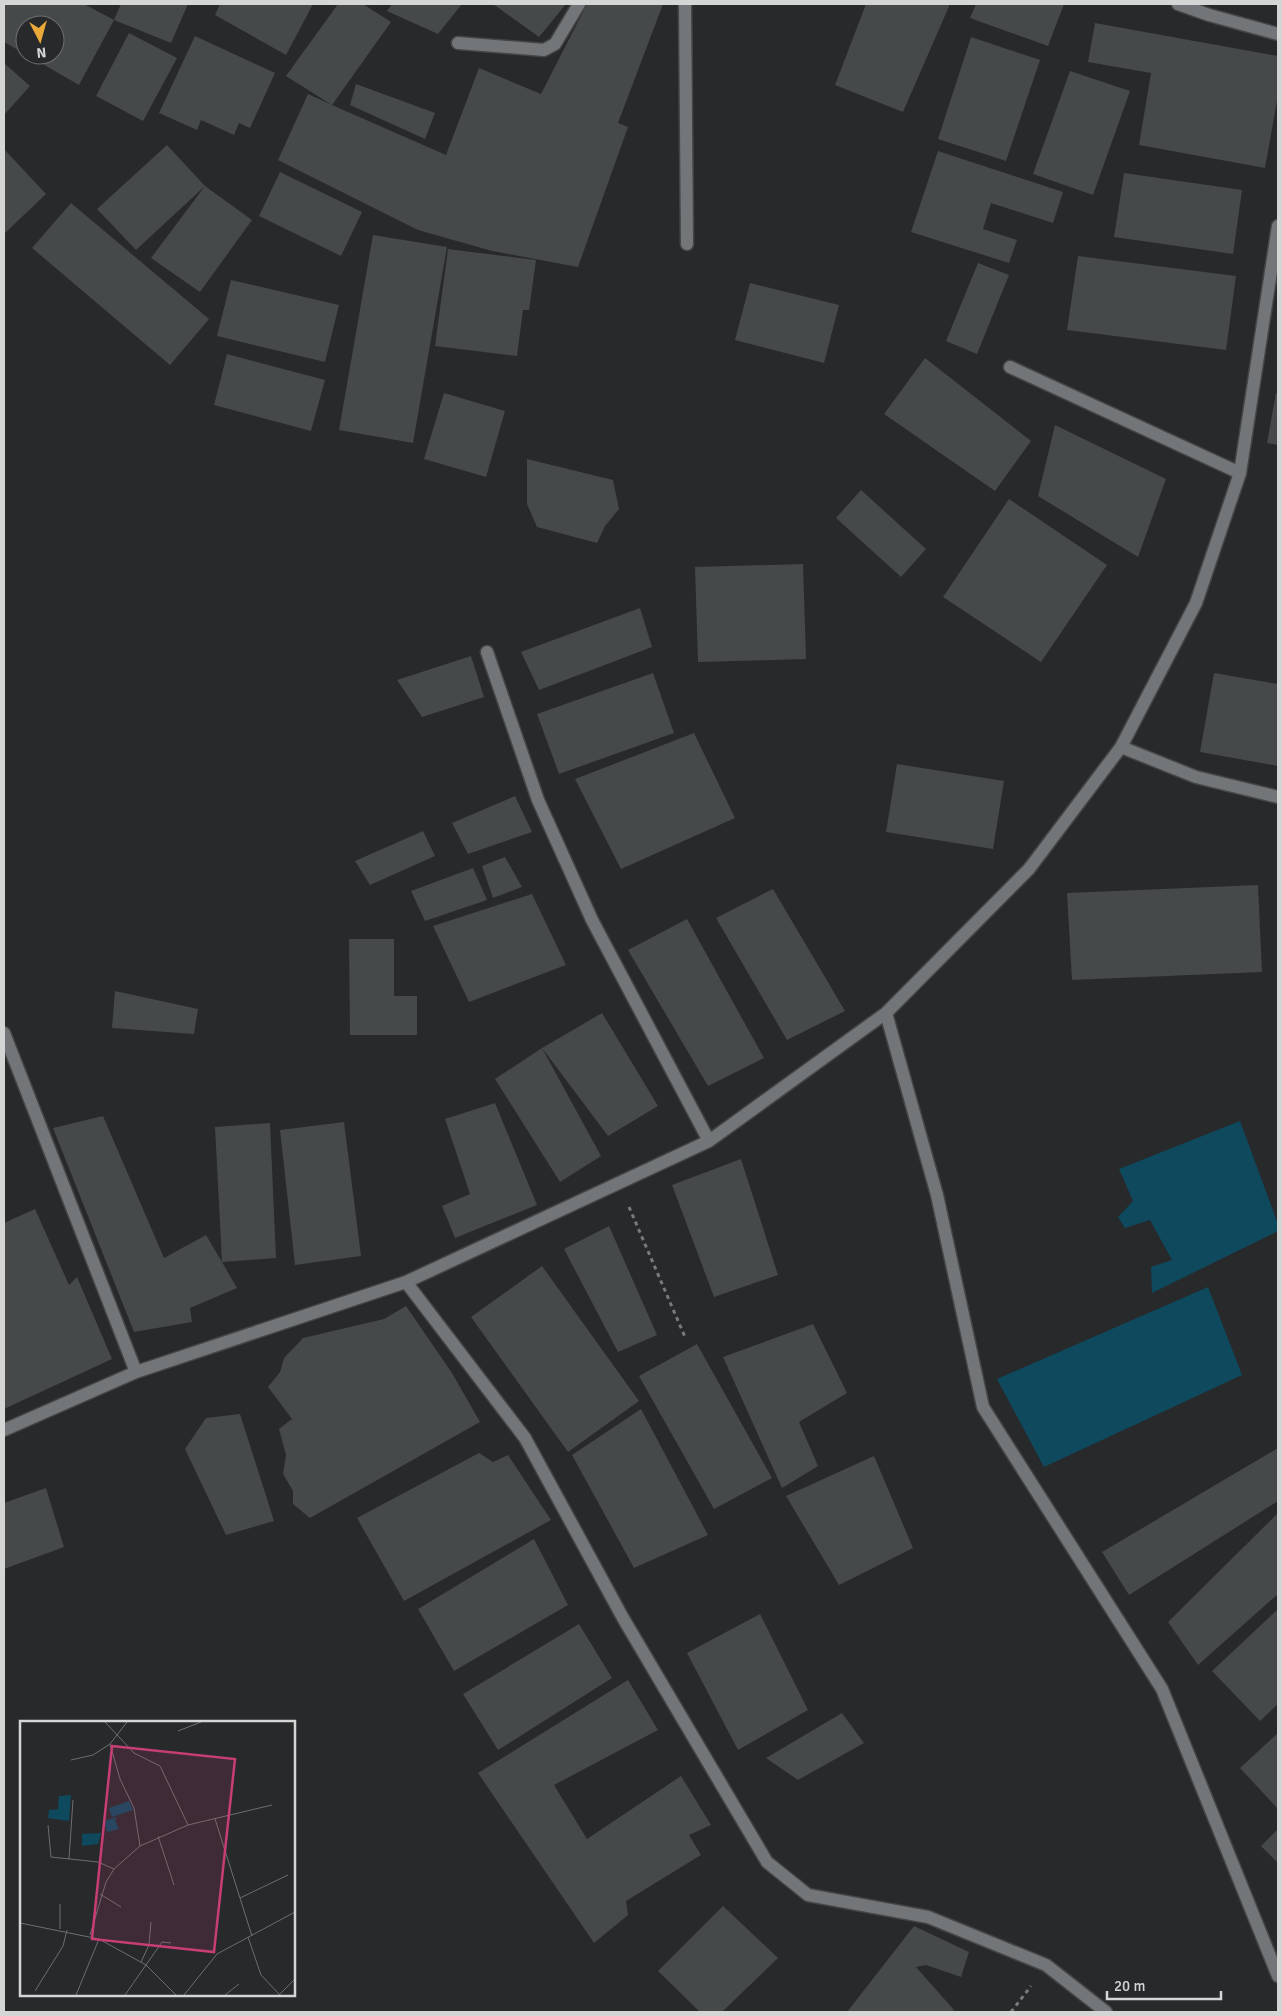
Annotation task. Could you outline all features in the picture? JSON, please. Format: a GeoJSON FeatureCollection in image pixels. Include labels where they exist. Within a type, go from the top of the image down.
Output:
{"type":"FeatureCollection","features":[{"type":"Feature","properties":{"kind":"street"},"geometry":{"type":"LineString","coordinates":[[458,43],[544,50],[555,44],[579,4]]}},
{"type":"Feature","properties":{"kind":"street"},"geometry":{"type":"LineString","coordinates":[[685,4],[687,244]]}},
{"type":"Feature","properties":{"kind":"street"},"geometry":{"type":"LineString","coordinates":[[1178,4],[1210,9],[1278,34]]}},
{"type":"Feature","properties":{"kind":"street"},"geometry":{"type":"LineString","coordinates":[[4,1430],[136,1372],[406,1282],[709,1141],[886,1013],[1029,869],[1121,747],[1196,603],[1240,473],[1278,226]]}},
{"type":"Feature","properties":{"kind":"street"},"geometry":{"type":"LineString","coordinates":[[1010,367],[1240,473]]}},
{"type":"Feature","properties":{"kind":"street"},"geometry":{"type":"LineString","coordinates":[[487,652],[538,800],[584,903],[709,1141]]}},
{"type":"Feature","properties":{"kind":"street"},"geometry":{"type":"LineString","coordinates":[[1121,747],[1196,777],[1278,797]]}},
{"type":"Feature","properties":{"kind":"street"},"geometry":{"type":"LineString","coordinates":[[886,1013],[937,1195],[983,1407],[1162,1689],[1278,1976]]}},
{"type":"Feature","properties":{"kind":"street"},"geometry":{"type":"LineString","coordinates":[[4,1033],[136,1372]]}},
{"type":"Feature","properties":{"kind":"street"},"geometry":{"type":"LineString","coordinates":[[406,1282],[525,1438],[623,1618],[767,1862],[808,1895],[928,1917],[1046,1965],[1106,2012]]}},
{"type":"Feature","properties":{"kind":"path"},"geometry":{"type":"LineString","coordinates":[[618,1184],[686,1337]]}},
{"type":"Feature","properties":{"kind":"shaded area"},"geometry":{"type":"Polygon","coordinates":[[[1240,1121],[1278,1224],[1278,1231],[1152,1293],[1151,1267],[1172,1260],[1150,1220],[1125,1228],[1118,1217],[1133,1201],[1119,1169],[1240,1121]]]}},
{"type":"Feature","properties":{"kind":"shaded area"},"geometry":{"type":"Polygon","coordinates":[[[1208,1287],[1242,1375],[1044,1467],[997,1379],[1208,1287]]]}},
{"type":"Feature","properties":{"kind":"building"},"geometry":{"type":"Polygon","coordinates":[[[4,4],[84,4],[114,20],[79,85],[44,65],[65,65],[65,15],[15,15],[15,48],[4,42],[4,4]]]}},
{"type":"Feature","properties":{"kind":"building"},"geometry":{"type":"Polygon","coordinates":[[[121,4],[188,4],[171,43],[114,20],[121,4]]]}},
{"type":"Feature","properties":{"kind":"building"},"geometry":{"type":"Polygon","coordinates":[[[220,4],[313,4],[286,55],[215,15],[220,4]]]}},
{"type":"Feature","properties":{"kind":"building"},"geometry":{"type":"Polygon","coordinates":[[[338,4],[363,4],[391,22],[332,105],[286,76],[338,4]]]}},
{"type":"Feature","properties":{"kind":"building"},"geometry":{"type":"Polygon","coordinates":[[[392,4],[462,4],[438,34],[387,11],[392,4]]]}},
{"type":"Feature","properties":{"kind":"building"},"geometry":{"type":"Polygon","coordinates":[[[493,4],[566,4],[539,37],[493,4]]]}},
{"type":"Feature","properties":{"kind":"building"},"geometry":{"type":"Polygon","coordinates":[[[587,4],[663,4],[618,123],[628,127],[578,267],[492,251],[418,230],[278,160],[308,94],[446,155],[479,68],[541,94],[587,4]]]}},
{"type":"Feature","properties":{"kind":"building"},"geometry":{"type":"Polygon","coordinates":[[[866,4],[950,4],[903,112],[835,85],[866,4]]]}},
{"type":"Feature","properties":{"kind":"building"},"geometry":{"type":"Polygon","coordinates":[[[976,4],[1064,4],[1048,46],[970,18],[976,4]]]}},
{"type":"Feature","properties":{"kind":"building"},"geometry":{"type":"Polygon","coordinates":[[[1095,23],[1278,56],[1278,95],[1265,168],[1139,145],[1151,73],[1088,62],[1095,23]]]}},
{"type":"Feature","properties":{"kind":"building"},"geometry":{"type":"Polygon","coordinates":[[[129,33],[177,58],[143,121],[96,96],[129,33]]]}},
{"type":"Feature","properties":{"kind":"building"},"geometry":{"type":"Polygon","coordinates":[[[195,36],[275,73],[250,128],[239,123],[234,135],[201,120],[197,130],[159,113],[195,36]]]}},
{"type":"Feature","properties":{"kind":"building"},"geometry":{"type":"Polygon","coordinates":[[[971,37],[1040,60],[1006,161],[938,139],[971,37]]]}},
{"type":"Feature","properties":{"kind":"building"},"geometry":{"type":"Polygon","coordinates":[[[4,63],[30,86],[4,115],[4,63]]]}},
{"type":"Feature","properties":{"kind":"building"},"geometry":{"type":"Polygon","coordinates":[[[1070,71],[1130,91],[1093,195],[1033,174],[1070,71]]]}},
{"type":"Feature","properties":{"kind":"building"},"geometry":{"type":"Polygon","coordinates":[[[356,84],[435,113],[425,139],[350,105],[356,84]]]}},
{"type":"Feature","properties":{"kind":"building"},"geometry":{"type":"Polygon","coordinates":[[[167,145],[205,186],[136,250],[97,209],[167,145]]]}},
{"type":"Feature","properties":{"kind":"building"},"geometry":{"type":"Polygon","coordinates":[[[4,149],[46,194],[4,234],[4,149]]]}},
{"type":"Feature","properties":{"kind":"building"},"geometry":{"type":"Polygon","coordinates":[[[938,151],[1063,192],[1053,223],[991,203],[983,229],[1017,240],[1009,263],[911,232],[938,151]]]}},
{"type":"Feature","properties":{"kind":"building"},"geometry":{"type":"Polygon","coordinates":[[[280,172],[362,212],[341,256],[259,216],[280,172]]]}},
{"type":"Feature","properties":{"kind":"building"},"geometry":{"type":"Polygon","coordinates":[[[1124,173],[1242,190],[1233,254],[1114,237],[1124,173]]]}},
{"type":"Feature","properties":{"kind":"building"},"geometry":{"type":"Polygon","coordinates":[[[205,186],[252,220],[200,292],[151,258],[205,186]]]}},
{"type":"Feature","properties":{"kind":"building"},"geometry":{"type":"Polygon","coordinates":[[[71,203],[209,319],[170,365],[32,248],[71,203]]]}},
{"type":"Feature","properties":{"kind":"building"},"geometry":{"type":"Polygon","coordinates":[[[373,235],[447,247],[413,443],[339,430],[373,235]]]}},
{"type":"Feature","properties":{"kind":"building"},"geometry":{"type":"Polygon","coordinates":[[[448,249],[536,260],[529,310],[523,310],[517,356],[435,346],[448,249]]]}},
{"type":"Feature","properties":{"kind":"building"},"geometry":{"type":"Polygon","coordinates":[[[1078,256],[1236,276],[1226,350],[1067,330],[1078,256]]]}},
{"type":"Feature","properties":{"kind":"building"},"geometry":{"type":"Polygon","coordinates":[[[978,263],[1009,275],[977,354],[946,341],[978,263]]]}},
{"type":"Feature","properties":{"kind":"building"},"geometry":{"type":"Polygon","coordinates":[[[231,280],[339,305],[325,362],[217,336],[231,280]]]}},
{"type":"Feature","properties":{"kind":"building"},"geometry":{"type":"Polygon","coordinates":[[[750,283],[839,305],[824,363],[735,340],[750,283]]]}},
{"type":"Feature","properties":{"kind":"building"},"geometry":{"type":"Polygon","coordinates":[[[227,354],[325,380],[311,431],[214,405],[227,354]]]}},
{"type":"Feature","properties":{"kind":"building"},"geometry":{"type":"Polygon","coordinates":[[[925,358],[1031,441],[995,491],[884,414],[925,358]]]}},
{"type":"Feature","properties":{"kind":"building"},"geometry":{"type":"Polygon","coordinates":[[[444,393],[505,411],[486,477],[424,459],[444,393]]]}},
{"type":"Feature","properties":{"kind":"building"},"geometry":{"type":"Polygon","coordinates":[[[1276,393],[1278,393],[1278,445],[1267,443],[1276,393]]]}},
{"type":"Feature","properties":{"kind":"building"},"geometry":{"type":"Polygon","coordinates":[[[1055,425],[1166,479],[1138,557],[1038,496],[1055,425]]]}},
{"type":"Feature","properties":{"kind":"building"},"geometry":{"type":"Polygon","coordinates":[[[527,459],[613,480],[619,509],[605,526],[597,543],[537,527],[527,504],[527,459]]]}},
{"type":"Feature","properties":{"kind":"building"},"geometry":{"type":"Polygon","coordinates":[[[861,490],[926,549],[901,577],[836,518],[861,490]]]}},
{"type":"Feature","properties":{"kind":"building"},"geometry":{"type":"Polygon","coordinates":[[[1009,499],[1107,565],[1041,662],[943,597],[1009,499]]]}},
{"type":"Feature","properties":{"kind":"building"},"geometry":{"type":"Polygon","coordinates":[[[803,564],[806,659],[698,662],[695,567],[803,564]]]}},
{"type":"Feature","properties":{"kind":"building"},"geometry":{"type":"Polygon","coordinates":[[[640,608],[652,647],[539,690],[521,652],[640,608]]]}},
{"type":"Feature","properties":{"kind":"building"},"geometry":{"type":"Polygon","coordinates":[[[471,656],[484,697],[422,717],[397,680],[471,656]]]}},
{"type":"Feature","properties":{"kind":"building"},"geometry":{"type":"Polygon","coordinates":[[[653,673],[674,733],[559,774],[537,714],[653,673]]]}},
{"type":"Feature","properties":{"kind":"building"},"geometry":{"type":"Polygon","coordinates":[[[1214,673],[1278,684],[1278,766],[1200,752],[1214,673]]]}},
{"type":"Feature","properties":{"kind":"building"},"geometry":{"type":"Polygon","coordinates":[[[694,733],[735,818],[621,869],[575,779],[694,733]]]}},
{"type":"Feature","properties":{"kind":"building"},"geometry":{"type":"Polygon","coordinates":[[[897,764],[1004,781],[993,849],[886,832],[897,764]]]}},
{"type":"Feature","properties":{"kind":"building"},"geometry":{"type":"Polygon","coordinates":[[[515,796],[532,832],[468,854],[452,823],[515,796]]]}},
{"type":"Feature","properties":{"kind":"building"},"geometry":{"type":"Polygon","coordinates":[[[423,831],[435,856],[370,885],[355,861],[423,831]]]}},
{"type":"Feature","properties":{"kind":"building"},"geometry":{"type":"Polygon","coordinates":[[[505,857],[522,887],[493,898],[482,866],[505,857]]]}},
{"type":"Feature","properties":{"kind":"building"},"geometry":{"type":"Polygon","coordinates":[[[473,868],[487,900],[425,921],[411,891],[473,868]]]}},
{"type":"Feature","properties":{"kind":"building"},"geometry":{"type":"Polygon","coordinates":[[[1258,885],[1262,972],[1072,980],[1067,893],[1258,885]]]}},
{"type":"Feature","properties":{"kind":"building"},"geometry":{"type":"Polygon","coordinates":[[[773,889],[845,1011],[787,1040],[716,918],[773,889]]]}},
{"type":"Feature","properties":{"kind":"building"},"geometry":{"type":"Polygon","coordinates":[[[532,894],[566,965],[469,1002],[433,926],[532,894]]]}},
{"type":"Feature","properties":{"kind":"building"},"geometry":{"type":"Polygon","coordinates":[[[687,919],[764,1058],[708,1086],[628,950],[687,919]]]}},
{"type":"Feature","properties":{"kind":"building"},"geometry":{"type":"Polygon","coordinates":[[[349,939],[394,939],[394,996],[417,996],[417,1035],[350,1035],[349,939]]]}},
{"type":"Feature","properties":{"kind":"building"},"geometry":{"type":"Polygon","coordinates":[[[115,991],[198,1009],[194,1034],[112,1028],[115,991]]]}},
{"type":"Feature","properties":{"kind":"building"},"geometry":{"type":"Polygon","coordinates":[[[602,1013],[658,1106],[608,1136],[542,1048],[602,1013]]]}},
{"type":"Feature","properties":{"kind":"building"},"geometry":{"type":"Polygon","coordinates":[[[542,1048],[601,1156],[560,1182],[495,1079],[542,1048]]]}},
{"type":"Feature","properties":{"kind":"building"},"geometry":{"type":"Polygon","coordinates":[[[495,1103],[537,1205],[455,1238],[442,1206],[470,1194],[445,1119],[495,1103]]]}},
{"type":"Feature","properties":{"kind":"building"},"geometry":{"type":"Polygon","coordinates":[[[103,1116],[164,1258],[206,1235],[237,1288],[190,1308],[192,1322],[134,1332],[53,1128],[103,1116]]]}},
{"type":"Feature","properties":{"kind":"building"},"geometry":{"type":"Polygon","coordinates":[[[344,1122],[361,1256],[295,1265],[280,1130],[344,1122]]]}},
{"type":"Feature","properties":{"kind":"building"},"geometry":{"type":"Polygon","coordinates":[[[270,1123],[276,1258],[222,1262],[215,1127],[270,1123]]]}},
{"type":"Feature","properties":{"kind":"building"},"geometry":{"type":"Polygon","coordinates":[[[741,1159],[778,1275],[714,1297],[672,1185],[741,1159]]]}},
{"type":"Feature","properties":{"kind":"building"},"geometry":{"type":"Polygon","coordinates":[[[35,1209],[69,1285],[77,1277],[112,1359],[4,1409],[4,1223],[35,1209]]]}},
{"type":"Feature","properties":{"kind":"building"},"geometry":{"type":"Polygon","coordinates":[[[609,1226],[657,1335],[618,1352],[564,1249],[609,1226]]]}},
{"type":"Feature","properties":{"kind":"building"},"geometry":{"type":"Polygon","coordinates":[[[542,1266],[639,1401],[568,1452],[471,1317],[542,1266]]]}},
{"type":"Feature","properties":{"kind":"building"},"geometry":{"type":"Polygon","coordinates":[[[406,1306],[452,1373],[480,1422],[310,1518],[293,1504],[293,1491],[283,1474],[286,1455],[279,1429],[292,1419],[268,1387],[280,1372],[284,1358],[303,1338],[384,1319],[406,1306]]]}},
{"type":"Feature","properties":{"kind":"building"},"geometry":{"type":"Polygon","coordinates":[[[813,1324],[847,1393],[799,1422],[818,1466],[782,1488],[723,1357],[813,1324]]]}},
{"type":"Feature","properties":{"kind":"building"},"geometry":{"type":"Polygon","coordinates":[[[697,1344],[772,1478],[714,1509],[639,1376],[697,1344]]]}},
{"type":"Feature","properties":{"kind":"building"},"geometry":{"type":"Polygon","coordinates":[[[641,1409],[708,1535],[634,1568],[572,1455],[641,1409]]]}},
{"type":"Feature","properties":{"kind":"building"},"geometry":{"type":"Polygon","coordinates":[[[240,1414],[274,1521],[226,1535],[185,1449],[206,1418],[240,1414]]]}},
{"type":"Feature","properties":{"kind":"building"},"geometry":{"type":"Polygon","coordinates":[[[1278,1448],[1278,1501],[1129,1595],[1102,1552],[1278,1448]]]}},
{"type":"Feature","properties":{"kind":"building"},"geometry":{"type":"Polygon","coordinates":[[[479,1453],[493,1462],[508,1455],[551,1520],[404,1601],[357,1518],[479,1453]]]}},
{"type":"Feature","properties":{"kind":"building"},"geometry":{"type":"Polygon","coordinates":[[[874,1456],[913,1548],[839,1585],[786,1496],[874,1456]]]}},
{"type":"Feature","properties":{"kind":"building"},"geometry":{"type":"Polygon","coordinates":[[[46,1488],[64,1547],[4,1569],[4,1503],[46,1488]]]}},
{"type":"Feature","properties":{"kind":"building"},"geometry":{"type":"Polygon","coordinates":[[[1278,1513],[1278,1594],[1198,1665],[1168,1622],[1278,1513]]]}},
{"type":"Feature","properties":{"kind":"building"},"geometry":{"type":"Polygon","coordinates":[[[534,1539],[568,1605],[454,1671],[418,1609],[534,1539]]]}},
{"type":"Feature","properties":{"kind":"building"},"geometry":{"type":"Polygon","coordinates":[[[1278,1609],[1278,1704],[1260,1721],[1212,1671],[1278,1609]]]}},
{"type":"Feature","properties":{"kind":"building"},"geometry":{"type":"Polygon","coordinates":[[[760,1614],[808,1710],[738,1750],[687,1653],[760,1614]]]}},
{"type":"Feature","properties":{"kind":"building"},"geometry":{"type":"Polygon","coordinates":[[[579,1624],[612,1678],[498,1750],[463,1694],[579,1624]]]}},
{"type":"Feature","properties":{"kind":"building"},"geometry":{"type":"Polygon","coordinates":[[[628,1680],[658,1730],[554,1785],[587,1839],[681,1776],[711,1825],[689,1835],[701,1855],[626,1901],[628,1915],[594,1943],[478,1773],[628,1680]]]}},
{"type":"Feature","properties":{"kind":"building"},"geometry":{"type":"Polygon","coordinates":[[[842,1713],[864,1743],[798,1780],[766,1758],[842,1713]]]}},
{"type":"Feature","properties":{"kind":"building"},"geometry":{"type":"Polygon","coordinates":[[[1278,1733],[1278,1809],[1240,1768],[1278,1733]]]}},
{"type":"Feature","properties":{"kind":"building"},"geometry":{"type":"Polygon","coordinates":[[[1278,1829],[1278,1863],[1261,1846],[1278,1829]]]}},
{"type":"Feature","properties":{"kind":"building"},"geometry":{"type":"Polygon","coordinates":[[[723,1906],[778,1958],[722,2012],[700,2012],[658,1971],[723,1906]]]}},
{"type":"Feature","properties":{"kind":"building"},"geometry":{"type":"Polygon","coordinates":[[[914,1926],[969,1952],[961,1977],[926,1965],[916,1967],[954,2010],[951,2012],[847,2012],[914,1926]]]}}]}
